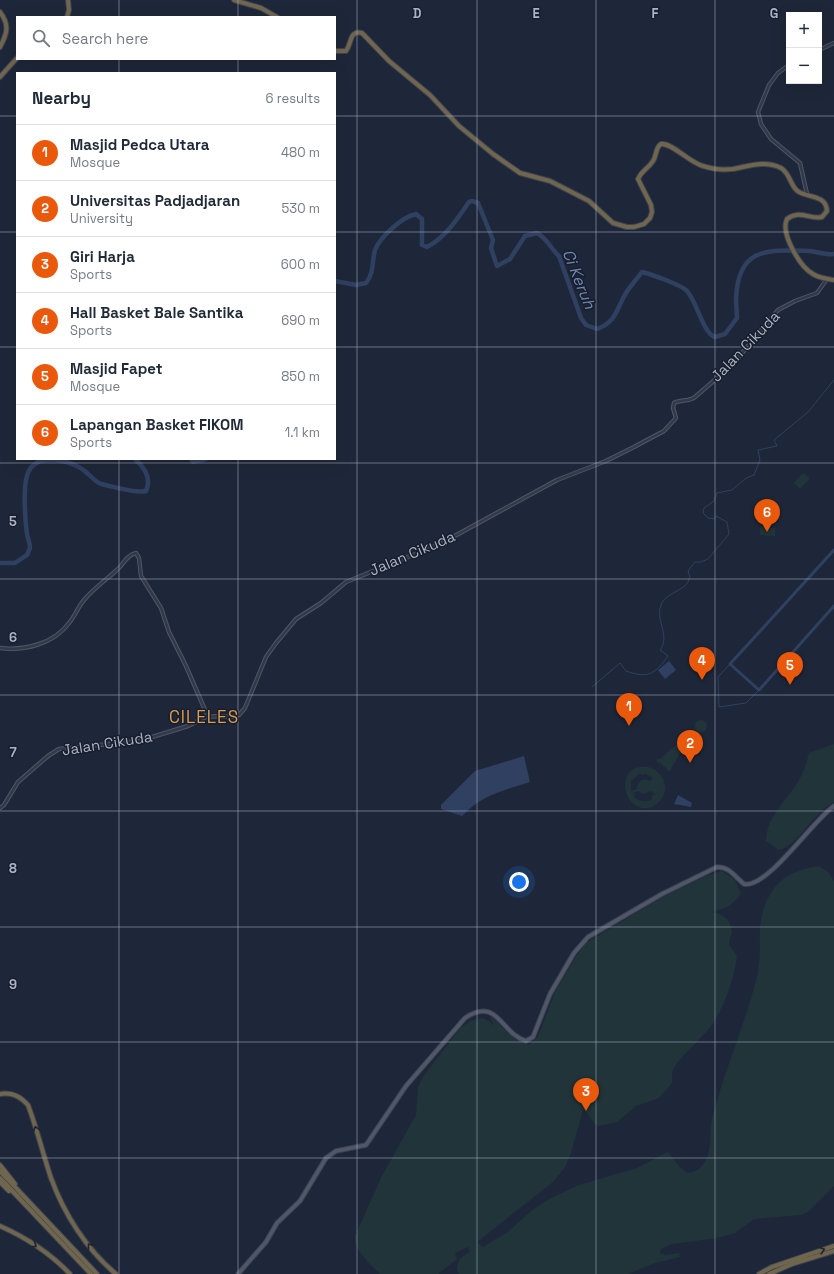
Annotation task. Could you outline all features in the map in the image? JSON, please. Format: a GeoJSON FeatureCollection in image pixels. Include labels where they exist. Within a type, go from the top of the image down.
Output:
{"type":"FeatureCollection","features":[{"type":"Feature","properties":{"kind":"highway"},"geometry":{"type":"LineString","coordinates":[[67,16],[69,10],[68,0]]}},
{"type":"Feature","properties":{"kind":"highway"},"geometry":{"type":"LineString","coordinates":[[234,0],[262,8],[275,16]]}},
{"type":"Feature","properties":{"kind":"highway"},"geometry":{"type":"LineString","coordinates":[[0,12],[8,27],[7,33],[0,48]]}},
{"type":"Feature","properties":{"kind":"highway"},"geometry":{"type":"LineString","coordinates":[[336,51],[344,52],[348,49],[354,34],[362,33],[389,61],[430,94],[459,126],[493,154],[520,173],[550,181],[590,201],[608,219],[619,226],[639,226],[644,224],[650,218],[652,212],[651,205],[638,179],[641,171],[654,160],[658,147],[663,143],[669,145],[694,163],[706,167],[734,169],[753,164],[776,166],[786,172],[798,191],[824,202],[827,211],[825,216],[820,218],[798,214],[788,219],[786,231],[796,255],[811,273],[834,280]]}},
{"type":"Feature","properties":{"kind":"highway"},"geometry":{"type":"LineString","coordinates":[[0,77],[16,59]]}},
{"type":"Feature","properties":{"kind":"highway"},"geometry":{"type":"LineString","coordinates":[[0,1094],[11,1093],[28,1105],[60,1200],[68,1216],[94,1252],[116,1274]]}},
{"type":"Feature","properties":{"kind":"highway"},"geometry":{"type":"LineString","coordinates":[[0,1165],[44,1221]]}},
{"type":"Feature","properties":{"kind":"highway"},"geometry":{"type":"LineString","coordinates":[[0,1171],[90,1274]]}},
{"type":"Feature","properties":{"kind":"highway"},"geometry":{"type":"LineString","coordinates":[[0,1178],[97,1274]]}},
{"type":"Feature","properties":{"kind":"highway"},"geometry":{"type":"LineString","coordinates":[[0,1182],[44,1221]]}},
{"type":"Feature","properties":{"kind":"highway"},"geometry":{"type":"LineString","coordinates":[[0,1226],[25,1239],[55,1259],[70,1274]]}},
{"type":"Feature","properties":{"kind":"highway"},"geometry":{"type":"LineString","coordinates":[[759,1274],[772,1267],[834,1246]]}},
{"type":"Feature","properties":{"kind":"highway"},"geometry":{"type":"LineString","coordinates":[[769,1274],[792,1264],[834,1251]]}},
{"type":"Feature","properties":{"kind":"main road"},"geometry":{"type":"LineString","coordinates":[[238,1274],[266,1242],[277,1223],[300,1201],[326,1158],[336,1151],[366,1145],[406,1086],[465,1018],[476,1011],[484,1010],[502,1021],[520,1038],[526,1041],[531,1039],[543,1017],[550,994],[574,953],[588,937],[662,894],[717,867],[723,867],[731,871],[744,884],[752,884],[777,867],[813,825],[834,806]]}},
{"type":"Feature","properties":{"kind":"street"},"geometry":{"type":"LineString","coordinates":[[822,49],[834,43]]}},
{"type":"Feature","properties":{"kind":"street"},"geometry":{"type":"LineString","coordinates":[[786,67],[778,73],[765,93],[758,111],[759,119],[771,139],[800,163],[807,194]]}},
{"type":"Feature","properties":{"kind":"street","name":"Jalan Cikuda"},"geometry":{"type":"LineString","coordinates":[[0,808],[4,805],[18,782],[48,756],[59,749],[144,740],[188,726],[208,717],[232,717],[244,711],[266,657],[296,619],[321,603],[346,582],[440,544],[557,480],[606,461],[664,431],[676,418],[673,408],[674,403],[679,400],[689,400],[695,396],[732,365],[778,310],[795,301],[817,293],[827,279]]}},
{"type":"Feature","properties":{"kind":"street"},"geometry":{"type":"LineString","coordinates":[[0,648],[21,649],[33,646],[61,631],[69,623],[86,598],[129,556],[136,553],[139,558],[141,576],[160,607],[169,632],[186,666],[208,717]]}},
{"type":"Feature","properties":{"kind":"shaded area"},"geometry":{"type":"Polygon","coordinates":[[[803,473],[810,478],[800,489],[794,483],[803,473]]]}},
{"type":"Feature","properties":{"kind":"shaded area"},"geometry":{"type":"Polygon","coordinates":[[[760,527],[775,528],[775,536],[760,535],[760,527]]]}},
{"type":"Feature","properties":{"kind":"shaded area"},"geometry":{"type":"Polygon","coordinates":[[[699,720],[703,720],[707,726],[703,732],[699,732],[695,728],[695,724],[699,720]]]}},
{"type":"Feature","properties":{"kind":"shaded area"},"geometry":{"type":"Polygon","coordinates":[[[692,731],[670,771],[667,771],[668,770],[659,762],[657,763],[657,759],[660,759],[692,731]]]}},
{"type":"Feature","properties":{"kind":"shaded area"},"geometry":{"type":"Polygon","coordinates":[[[834,744],[834,802],[819,813],[793,842],[779,850],[766,841],[767,832],[774,816],[799,780],[809,753],[834,744]]]}},
{"type":"Feature","properties":{"kind":"shaded area"},"geometry":{"type":"Polygon","coordinates":[[[648,767],[654,769],[662,777],[665,793],[658,803],[647,808],[638,807],[631,801],[626,792],[625,783],[628,774],[635,768],[648,767]],[[640,773],[631,781],[631,791],[637,789],[641,780],[645,779],[650,781],[653,778],[646,774],[642,775],[640,773]],[[638,791],[632,793],[635,794],[634,797],[638,800],[643,801],[652,800],[652,796],[655,794],[651,791],[643,794],[638,791]]]}},
{"type":"Feature","properties":{"kind":"shaded area"},"geometry":{"type":"Polygon","coordinates":[[[818,866],[828,872],[834,881],[834,1186],[808,1212],[801,1215],[754,1219],[735,1233],[717,1238],[672,1244],[661,1249],[660,1253],[666,1255],[679,1253],[680,1257],[655,1263],[628,1274],[459,1274],[457,1270],[459,1261],[470,1252],[468,1247],[455,1253],[457,1259],[438,1274],[380,1274],[363,1256],[355,1241],[355,1236],[382,1176],[416,1115],[418,1087],[423,1077],[461,1027],[471,1021],[482,1018],[489,1021],[494,1026],[490,1016],[518,1041],[529,1045],[538,1037],[555,992],[586,943],[665,896],[706,876],[722,871],[735,880],[741,894],[728,906],[712,912],[726,918],[730,924],[732,933],[729,944],[737,956],[727,995],[713,1023],[676,1064],[672,1072],[672,1083],[659,1098],[636,1106],[617,1122],[598,1126],[583,1110],[571,1153],[565,1167],[553,1182],[477,1242],[483,1247],[508,1232],[531,1211],[551,1198],[579,1185],[637,1168],[668,1152],[686,1172],[694,1172],[699,1169],[703,1165],[709,1153],[712,1119],[728,1066],[747,1013],[757,977],[763,910],[779,882],[789,875],[818,866]]]}},
{"type":"Feature","properties":{"kind":"water"},"geometry":{"type":"Polygon","coordinates":[[[669,661],[676,670],[665,679],[658,670],[669,661]]]}},
{"type":"Feature","properties":{"kind":"water"},"geometry":{"type":"Polygon","coordinates":[[[524,756],[530,782],[485,798],[462,816],[441,809],[441,805],[475,771],[524,756]]]}},
{"type":"Feature","properties":{"kind":"water"},"geometry":{"type":"Polygon","coordinates":[[[678,795],[692,803],[691,807],[674,804],[678,795]]]}},
{"type":"Feature","properties":{"kind":"waterway","name":"Ci Keruh"},"geometry":{"type":"LineString","coordinates":[[336,281],[356,285],[366,283],[369,279],[375,250],[386,234],[404,219],[416,214],[422,219],[422,245],[427,247],[445,233],[469,202],[472,201],[478,203],[493,240],[491,248],[497,266],[510,259],[525,236],[537,233],[541,235],[559,256],[581,318],[586,325],[597,329],[609,322],[616,314],[628,290],[642,272],[673,283],[687,291],[691,296],[707,330],[715,337],[725,334],[737,318],[736,299],[738,282],[742,269],[749,260],[758,255],[781,251],[810,251],[834,254]]}},
{"type":"Feature","properties":{"kind":"waterway"},"geometry":{"type":"LineString","coordinates":[[592,687],[620,663],[626,671],[646,675],[655,671],[668,656],[660,650],[664,640],[660,619],[660,608],[662,602],[688,582],[690,577],[688,571],[695,562],[701,562],[708,559],[729,534],[727,522],[716,516],[714,519],[708,518],[703,513],[704,508],[714,501],[717,493],[732,490],[746,478],[754,475],[760,460],[758,450],[777,446],[774,440],[808,412],[834,380]]}},
{"type":"Feature","properties":{"kind":"waterway","name":"Ci Keruh"},"geometry":{"type":"LineString","coordinates":[[0,563],[15,563],[27,555],[30,548],[27,534],[25,504],[27,476],[31,468],[36,463],[52,460]]}},
{"type":"Feature","properties":{"kind":"waterway","name":"Ci Keruh"},"geometry":{"type":"LineString","coordinates":[[52,460],[60,460]]}},
{"type":"Feature","properties":{"kind":"waterway","name":"Ci Keruh"},"geometry":{"type":"LineString","coordinates":[[60,460],[76,465],[101,484],[130,491],[146,491],[148,486],[148,477],[136,460]]}},
{"type":"Feature","properties":{"kind":"waterway","name":"Ci Keruh"},"geometry":{"type":"LineString","coordinates":[[192,460],[193,462],[202,460]]}},
{"type":"Feature","properties":{"kind":"waterway"},"geometry":{"type":"LineString","coordinates":[[834,550],[730,664],[759,690],[834,606]]}},
{"type":"Feature","properties":{"kind":"waterway"},"geometry":{"type":"LineString","coordinates":[[730,664],[718,677],[719,707],[746,703],[759,690]]}},
{"type":"Feature","properties":{"kind":"place","name":"Lapangan Basket FIKOM"},"geometry":{"type":"Point","coordinates":[767,532]}},
{"type":"Feature","properties":{"kind":"place","name":"Hall Basket Bale Santika"},"geometry":{"type":"Point","coordinates":[702,680]}},
{"type":"Feature","properties":{"kind":"place","name":"Masjid Fapet"},"geometry":{"type":"Point","coordinates":[790,685]}},
{"type":"Feature","properties":{"kind":"place","name":"Masjid Pedca Utara"},"geometry":{"type":"Point","coordinates":[629,726]}},
{"type":"Feature","properties":{"kind":"place","name":"Universitas Padjadjaran"},"geometry":{"type":"Point","coordinates":[690,763]}},
{"type":"Feature","properties":{"kind":"place","name":"Giri Harja"},"geometry":{"type":"Point","coordinates":[586,1111]}},
{"type":"Feature","properties":{"kind":"district","name":"CILELES"},"geometry":{"type":"Point","coordinates":[204,717]}}]}
